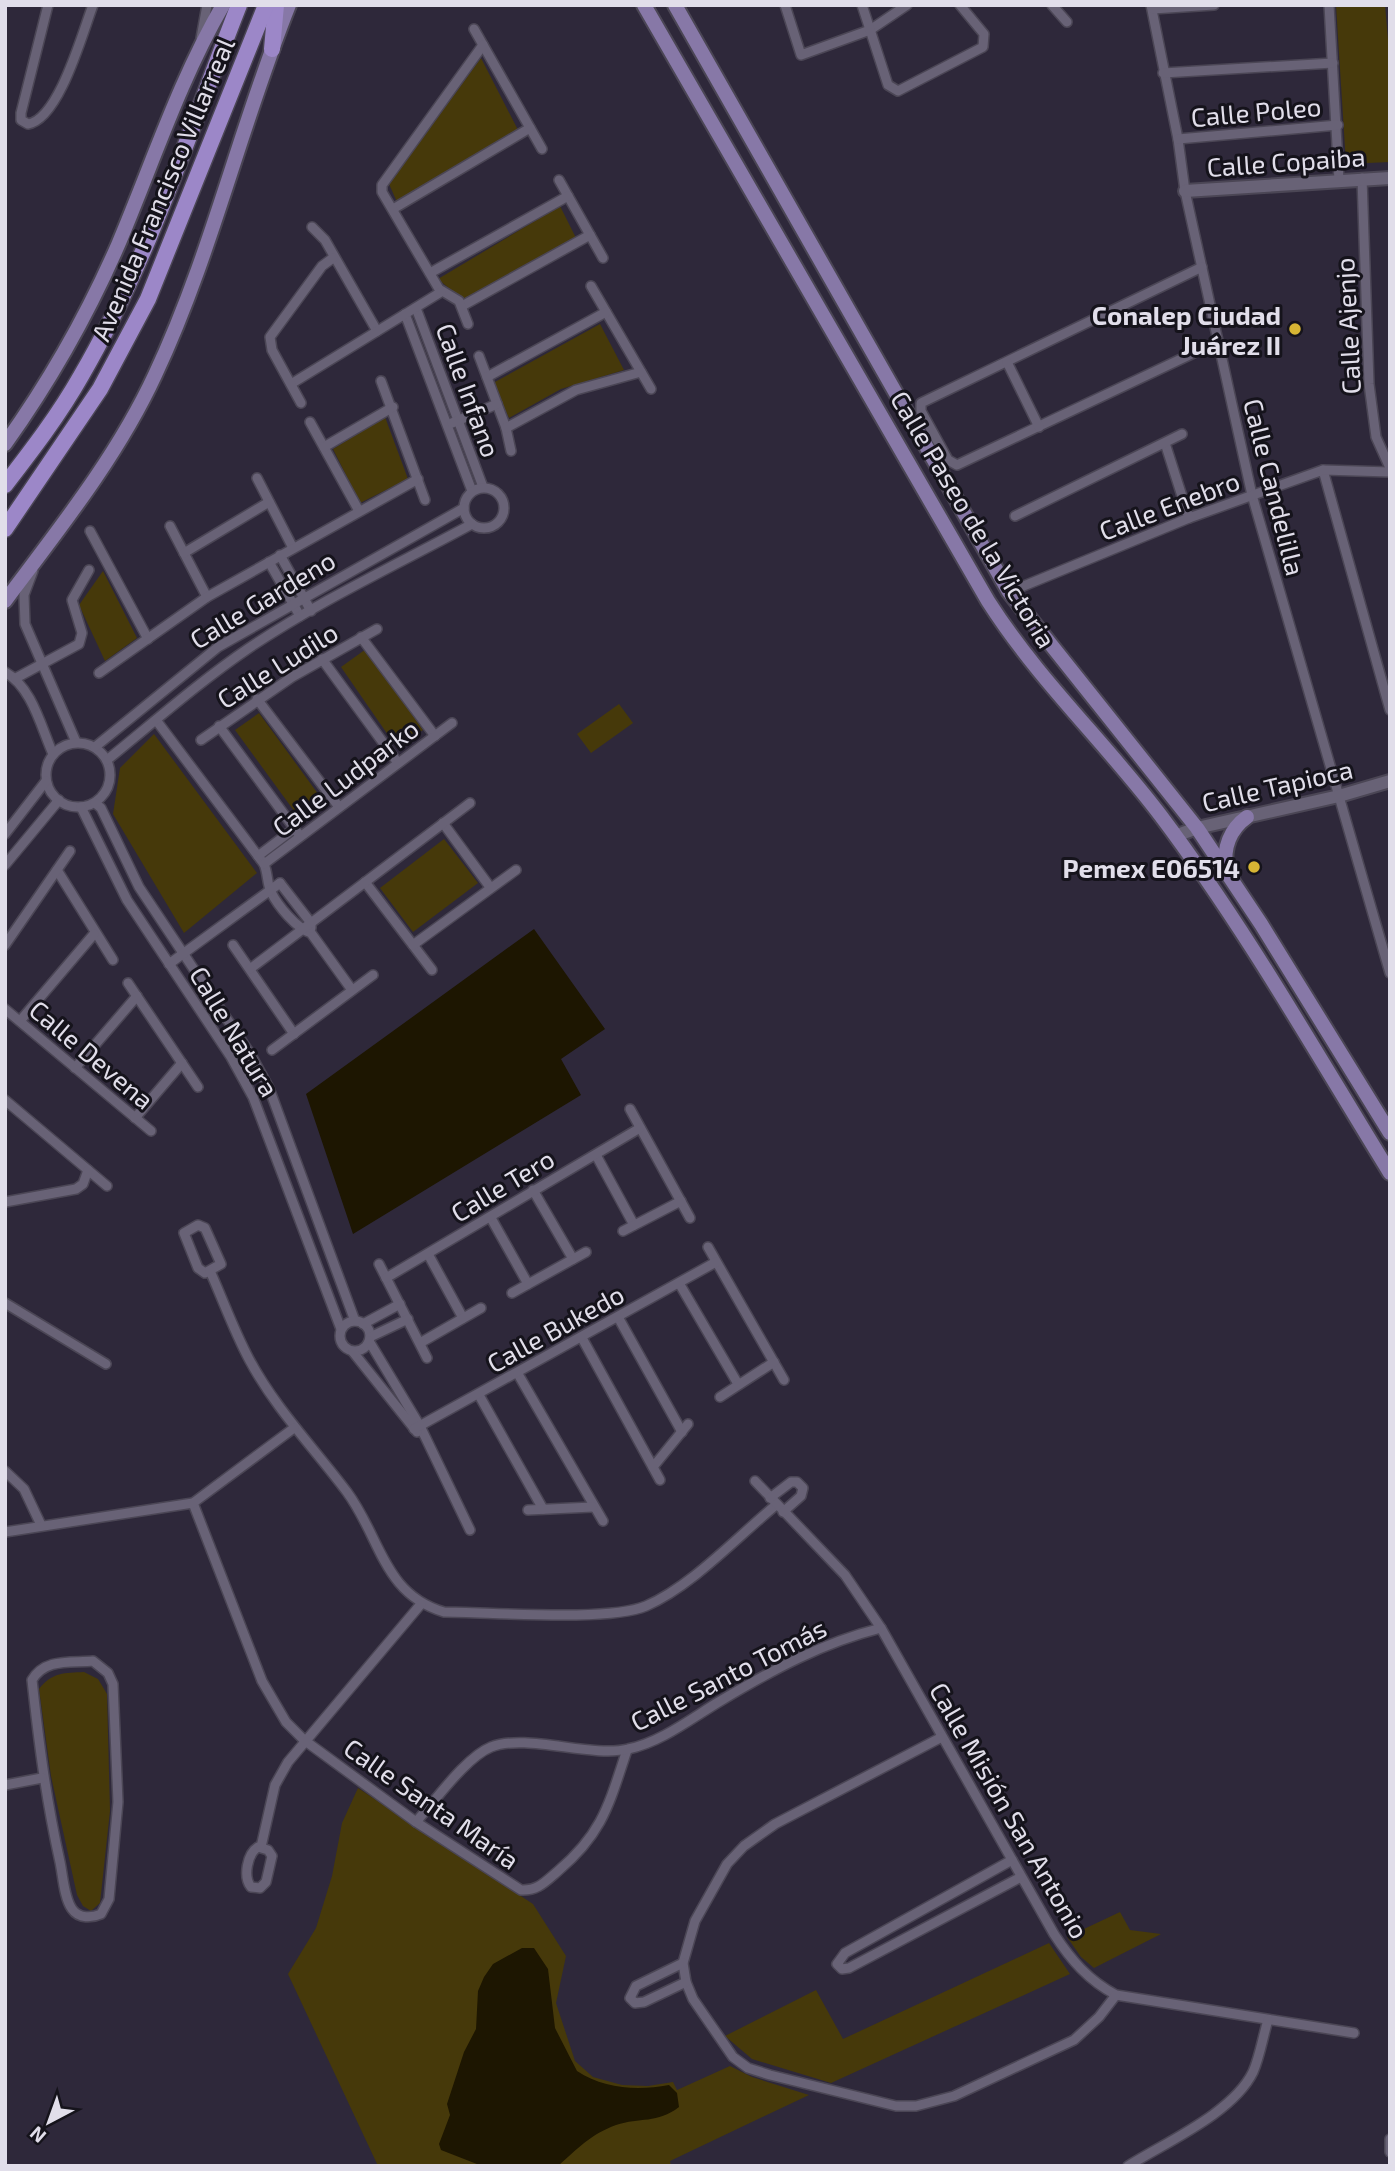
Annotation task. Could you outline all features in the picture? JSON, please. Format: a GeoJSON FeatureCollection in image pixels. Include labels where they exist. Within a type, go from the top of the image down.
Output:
{"type":"FeatureCollection","features":[{"type":"Feature","properties":{"kind":"highway","name":"Avenida Francisco Villarreal"},"geometry":{"type":"LineString","coordinates":[[5,485],[51,425],[81,376],[128,285],[239,5]]}},
{"type":"Feature","properties":{"kind":"highway","name":"Avenida Francisco Villarreal"},"geometry":{"type":"LineString","coordinates":[[5,529],[100,389],[148,299],[266,5]]}},
{"type":"Feature","properties":{"kind":"highway"},"geometry":{"type":"LineString","coordinates":[[272,49],[276,5]]}},
{"type":"Feature","properties":{"kind":"main road"},"geometry":{"type":"LineString","coordinates":[[5,444],[35,402],[82,322],[118,244],[199,51],[223,5]]}},
{"type":"Feature","properties":{"kind":"main road"},"geometry":{"type":"LineString","coordinates":[[5,601],[115,447],[159,368],[186,304],[289,5]]}},
{"type":"Feature","properties":{"kind":"main road","name":"Calle Paseo de la Victoria"},"geometry":{"type":"LineString","coordinates":[[644,5],[705,106],[988,601],[1026,658],[1175,836],[1232,915],[1390,1173]]}},
{"type":"Feature","properties":{"kind":"main road","name":"Calle Paseo de la Victoria"},"geometry":{"type":"LineString","coordinates":[[675,5],[1009,592],[1197,828],[1390,1133]]}},
{"type":"Feature","properties":{"kind":"main road"},"geometry":{"type":"LineString","coordinates":[[1226,870],[1224,857],[1232,833],[1247,817]]}},
{"type":"Feature","properties":{"kind":"main road"},"geometry":{"type":"LineString","coordinates":[[1285,1003],[1297,1003],[1304,1010],[1331,1051],[1348,1066]]}},
{"type":"Feature","properties":{"kind":"street"},"geometry":{"type":"LineString","coordinates":[[48,5],[21,113],[21,120],[28,124],[43,118],[55,100],[93,5]]}},
{"type":"Feature","properties":{"kind":"street"},"geometry":{"type":"LineString","coordinates":[[199,51],[207,5]]}},
{"type":"Feature","properties":{"kind":"street"},"geometry":{"type":"LineString","coordinates":[[785,5],[801,55],[870,30],[907,5]]}},
{"type":"Feature","properties":{"kind":"street"},"geometry":{"type":"LineString","coordinates":[[862,5],[888,85],[898,91],[983,47],[984,34],[960,5]]}},
{"type":"Feature","properties":{"kind":"street"},"geometry":{"type":"LineString","coordinates":[[1052,5],[1067,22]]}},
{"type":"Feature","properties":{"kind":"street"},"geometry":{"type":"LineString","coordinates":[[1152,7],[1214,5]]}},
{"type":"Feature","properties":{"kind":"street"},"geometry":{"type":"LineString","coordinates":[[1329,5],[1338,125],[1339,180]]}},
{"type":"Feature","properties":{"kind":"street","name":"Calle Candelilla"},"geometry":{"type":"LineString","coordinates":[[1152,7],[1178,139],[1185,191],[1252,495],[1390,973]]}},
{"type":"Feature","properties":{"kind":"street"},"geometry":{"type":"LineString","coordinates":[[474,29],[542,149]]}},
{"type":"Feature","properties":{"kind":"street"},"geometry":{"type":"LineString","coordinates":[[468,324],[456,298],[441,292],[429,273],[383,192],[383,180],[483,45]]}},
{"type":"Feature","properties":{"kind":"street"},"geometry":{"type":"LineString","coordinates":[[1163,73],[1333,63]]}},
{"type":"Feature","properties":{"kind":"street","name":"Calle Poleo"},"geometry":{"type":"LineString","coordinates":[[1178,139],[1338,125]]}},
{"type":"Feature","properties":{"kind":"street"},"geometry":{"type":"LineString","coordinates":[[393,209],[530,128]]}},
{"type":"Feature","properties":{"kind":"street","name":"Calle Ajenjo"},"geometry":{"type":"LineString","coordinates":[[1362,178],[1371,396],[1376,437],[1390,470]]}},
{"type":"Feature","properties":{"kind":"street","name":"Calle Copaiba"},"geometry":{"type":"LineString","coordinates":[[1185,191],[1390,178]]}},
{"type":"Feature","properties":{"kind":"street"},"geometry":{"type":"LineString","coordinates":[[559,180],[603,258]]}},
{"type":"Feature","properties":{"kind":"street"},"geometry":{"type":"LineString","coordinates":[[429,273],[568,196]]}},
{"type":"Feature","properties":{"kind":"street"},"geometry":{"type":"LineString","coordinates":[[312,227],[325,240],[377,331]]}},
{"type":"Feature","properties":{"kind":"street"},"geometry":{"type":"LineString","coordinates":[[462,306],[590,235]]}},
{"type":"Feature","properties":{"kind":"street"},"geometry":{"type":"LineString","coordinates":[[301,404],[272,351],[270,337],[322,266],[333,258]]}},
{"type":"Feature","properties":{"kind":"street"},"geometry":{"type":"LineString","coordinates":[[1202,267],[921,403],[921,411],[948,460],[957,465],[1217,342]]}},
{"type":"Feature","properties":{"kind":"street"},"geometry":{"type":"LineString","coordinates":[[591,286],[651,389]]}},
{"type":"Feature","properties":{"kind":"street"},"geometry":{"type":"LineString","coordinates":[[290,384],[441,292]]}},
{"type":"Feature","properties":{"kind":"street","name":"Calle Infano"},"geometry":{"type":"LineString","coordinates":[[416,308],[472,491]]}},
{"type":"Feature","properties":{"kind":"street"},"geometry":{"type":"LineString","coordinates":[[487,377],[606,312]]}},
{"type":"Feature","properties":{"kind":"street","name":"Calle Infano"},"geometry":{"type":"LineString","coordinates":[[405,314],[483,488]]}},
{"type":"Feature","properties":{"kind":"street"},"geometry":{"type":"LineString","coordinates":[[479,356],[506,428],[511,451]]}},
{"type":"Feature","properties":{"kind":"street"},"geometry":{"type":"LineString","coordinates":[[1007,362],[1039,427]]}},
{"type":"Feature","properties":{"kind":"street"},"geometry":{"type":"LineString","coordinates":[[506,428],[576,390],[641,372]]}},
{"type":"Feature","properties":{"kind":"street"},"geometry":{"type":"LineString","coordinates":[[381,381],[393,407],[425,500]]}},
{"type":"Feature","properties":{"kind":"street"},"geometry":{"type":"LineString","coordinates":[[452,423],[497,404]]}},
{"type":"Feature","properties":{"kind":"street"},"geometry":{"type":"LineString","coordinates":[[324,447],[393,407]]}},
{"type":"Feature","properties":{"kind":"street"},"geometry":{"type":"LineString","coordinates":[[310,422],[359,511]]}},
{"type":"Feature","properties":{"kind":"street"},"geometry":{"type":"LineString","coordinates":[[1015,516],[1182,434]]}},
{"type":"Feature","properties":{"kind":"street"},"geometry":{"type":"LineString","coordinates":[[1165,443],[1189,518]]}},
{"type":"Feature","properties":{"kind":"street"},"geometry":{"type":"LineString","coordinates":[[1323,470],[1390,710]]}},
{"type":"Feature","properties":{"kind":"street","name":"Calle Enebro"},"geometry":{"type":"LineString","coordinates":[[1009,592],[1189,518],[1323,470],[1390,470]]}},
{"type":"Feature","properties":{"kind":"street"},"geometry":{"type":"LineString","coordinates":[[257,478],[293,548]]}},
{"type":"Feature","properties":{"kind":"street"},"geometry":{"type":"LineString","coordinates":[[99,673],[207,597],[418,479]]}},
{"type":"Feature","properties":{"kind":"street"},"geometry":{"type":"LineString","coordinates":[[483,488],[493,489],[501,496],[505,506],[503,516],[497,524],[487,528],[472,524],[464,508],[472,491],[483,488]]}},
{"type":"Feature","properties":{"kind":"street"},"geometry":{"type":"LineString","coordinates":[[184,553],[269,502]]}},
{"type":"Feature","properties":{"kind":"street","name":"Calle Gardeno"},"geometry":{"type":"LineString","coordinates":[[95,747],[193,665],[292,603],[464,508]]}},
{"type":"Feature","properties":{"kind":"street","name":"Calle Gardeno"},"geometry":{"type":"LineString","coordinates":[[107,760],[227,664],[300,616],[472,524]]}},
{"type":"Feature","properties":{"kind":"street"},"geometry":{"type":"LineString","coordinates":[[170,526],[207,597]]}},
{"type":"Feature","properties":{"kind":"street"},"geometry":{"type":"LineString","coordinates":[[90,531],[148,639]]}},
{"type":"Feature","properties":{"kind":"street"},"geometry":{"type":"LineString","coordinates":[[40,554],[24,595],[25,624],[76,742]]}},
{"type":"Feature","properties":{"kind":"street"},"geometry":{"type":"LineString","coordinates":[[280,555],[311,611]]}},
{"type":"Feature","properties":{"kind":"street"},"geometry":{"type":"LineString","coordinates":[[269,562],[300,616]]}},
{"type":"Feature","properties":{"kind":"street"},"geometry":{"type":"LineString","coordinates":[[16,678],[75,648],[82,639],[72,600],[89,570]]}},
{"type":"Feature","properties":{"kind":"street","name":"Calle Ludilo"},"geometry":{"type":"LineString","coordinates":[[201,740],[257,699],[377,629]]}},
{"type":"Feature","properties":{"kind":"street"},"geometry":{"type":"LineString","coordinates":[[361,637],[435,736]]}},
{"type":"Feature","properties":{"kind":"street"},"geometry":{"type":"LineString","coordinates":[[322,659],[398,763]]}},
{"type":"Feature","properties":{"kind":"street"},"geometry":{"type":"LineString","coordinates":[[5,672],[16,678],[24,689],[53,754]]}},
{"type":"Feature","properties":{"kind":"street"},"geometry":{"type":"LineString","coordinates":[[257,699],[339,807]]}},
{"type":"Feature","properties":{"kind":"street","name":"Calle Ludparko"},"geometry":{"type":"LineString","coordinates":[[156,720],[261,860],[269,886]]}},
{"type":"Feature","properties":{"kind":"street","name":"Calle Ludparko"},"geometry":{"type":"LineString","coordinates":[[261,860],[298,832],[339,807],[452,723]]}},
{"type":"Feature","properties":{"kind":"street"},"geometry":{"type":"LineString","coordinates":[[219,726],[298,832]]}},
{"type":"Feature","properties":{"kind":"street"},"geometry":{"type":"LineString","coordinates":[[5,834],[46,781],[47,764],[53,754],[64,746],[76,742],[95,747],[107,760],[109,784],[95,803],[81,807],[58,800],[46,781]]}},
{"type":"Feature","properties":{"kind":"street","name":"Calle Tapioca"},"geometry":{"type":"LineString","coordinates":[[1175,836],[1197,828],[1339,796],[1390,781]]}},
{"type":"Feature","properties":{"kind":"street"},"geometry":{"type":"LineString","coordinates":[[5,865],[58,800]]}},
{"type":"Feature","properties":{"kind":"street","name":"Calle Natura"},"geometry":{"type":"LineString","coordinates":[[95,803],[101,808],[139,887],[251,1055],[269,1088],[359,1322]]}},
{"type":"Feature","properties":{"kind":"street"},"geometry":{"type":"LineString","coordinates":[[250,969],[306,931],[311,923],[470,803]]}},
{"type":"Feature","properties":{"kind":"street","name":"Calle Natura"},"geometry":{"type":"LineString","coordinates":[[81,807],[117,881],[253,1097],[341,1329]]}},
{"type":"Feature","properties":{"kind":"street"},"geometry":{"type":"LineString","coordinates":[[443,823],[490,887]]}},
{"type":"Feature","properties":{"kind":"street"},"geometry":{"type":"LineString","coordinates":[[5,945],[71,851]]}},
{"type":"Feature","properties":{"kind":"street"},"geometry":{"type":"LineString","coordinates":[[57,870],[94,934],[113,960]]}},
{"type":"Feature","properties":{"kind":"street"},"geometry":{"type":"LineString","coordinates":[[413,945],[516,870]]}},
{"type":"Feature","properties":{"kind":"street"},"geometry":{"type":"LineString","coordinates":[[365,882],[432,970]]}},
{"type":"Feature","properties":{"kind":"street"},"geometry":{"type":"LineString","coordinates":[[169,964],[269,886],[279,883],[311,923]]}},
{"type":"Feature","properties":{"kind":"street"},"geometry":{"type":"LineString","coordinates":[[269,886],[352,990]]}},
{"type":"Feature","properties":{"kind":"street"},"geometry":{"type":"LineString","coordinates":[[20,1021],[94,934]]}},
{"type":"Feature","properties":{"kind":"street"},"geometry":{"type":"LineString","coordinates":[[233,945],[294,1034]]}},
{"type":"Feature","properties":{"kind":"street"},"geometry":{"type":"LineString","coordinates":[[272,1049],[373,975]]}},
{"type":"Feature","properties":{"kind":"street"},"geometry":{"type":"LineString","coordinates":[[128,983],[198,1087]]}},
{"type":"Feature","properties":{"kind":"street"},"geometry":{"type":"LineString","coordinates":[[75,1068],[137,996]]}},
{"type":"Feature","properties":{"kind":"street","name":"Calle Devena"},"geometry":{"type":"LineString","coordinates":[[5,1009],[151,1131]]}},
{"type":"Feature","properties":{"kind":"street"},"geometry":{"type":"LineString","coordinates":[[135,1118],[182,1063]]}},
{"type":"Feature","properties":{"kind":"street"},"geometry":{"type":"LineString","coordinates":[[5,1100],[107,1186]]}},
{"type":"Feature","properties":{"kind":"street"},"geometry":{"type":"LineString","coordinates":[[630,1109],[690,1218]]}},
{"type":"Feature","properties":{"kind":"street","name":"Calle Tero"},"geometry":{"type":"LineString","coordinates":[[386,1278],[640,1128]]}},
{"type":"Feature","properties":{"kind":"street"},"geometry":{"type":"LineString","coordinates":[[596,1155],[634,1225]]}},
{"type":"Feature","properties":{"kind":"street"},"geometry":{"type":"LineString","coordinates":[[5,1202],[76,1189],[83,1184],[88,1170]]}},
{"type":"Feature","properties":{"kind":"street"},"geometry":{"type":"LineString","coordinates":[[533,1190],[573,1259]]}},
{"type":"Feature","properties":{"kind":"street"},"geometry":{"type":"LineString","coordinates":[[623,1231],[681,1201]]}},
{"type":"Feature","properties":{"kind":"street"},"geometry":{"type":"LineString","coordinates":[[491,1218],[528,1284]]}},
{"type":"Feature","properties":{"kind":"street"},"geometry":{"type":"LineString","coordinates":[[198,1224],[205,1228],[221,1264],[210,1271],[205,1273],[198,1268],[184,1233],[198,1224]]}},
{"type":"Feature","properties":{"kind":"street"},"geometry":{"type":"LineString","coordinates":[[708,1247],[784,1380]]}},
{"type":"Feature","properties":{"kind":"street"},"geometry":{"type":"LineString","coordinates":[[512,1293],[586,1252]]}},
{"type":"Feature","properties":{"kind":"street"},"geometry":{"type":"LineString","coordinates":[[428,1254],[463,1318]]}},
{"type":"Feature","properties":{"kind":"street","name":"Calle Bukedo"},"geometry":{"type":"LineString","coordinates":[[417,1428],[716,1262]]}},
{"type":"Feature","properties":{"kind":"street"},"geometry":{"type":"LineString","coordinates":[[379,1264],[428,1358]]}},
{"type":"Feature","properties":{"kind":"street"},"geometry":{"type":"LineString","coordinates":[[210,1271],[249,1359],[294,1427],[348,1493],[395,1580],[421,1604],[444,1612],[602,1614],[632,1610],[667,1595],[776,1505]]}},
{"type":"Feature","properties":{"kind":"street"},"geometry":{"type":"LineString","coordinates":[[678,1283],[738,1384]]}},
{"type":"Feature","properties":{"kind":"street"},"geometry":{"type":"LineString","coordinates":[[5,1303],[106,1364]]}},
{"type":"Feature","properties":{"kind":"street"},"geometry":{"type":"LineString","coordinates":[[400,1304],[341,1329],[341,1344],[353,1352],[417,1428]]}},
{"type":"Feature","properties":{"kind":"street"},"geometry":{"type":"LineString","coordinates":[[420,1343],[481,1308]]}},
{"type":"Feature","properties":{"kind":"street"},"geometry":{"type":"LineString","coordinates":[[618,1317],[685,1428],[653,1467]]}},
{"type":"Feature","properties":{"kind":"street"},"geometry":{"type":"LineString","coordinates":[[353,1352],[363,1349],[369,1339],[408,1319]]}},
{"type":"Feature","properties":{"kind":"street"},"geometry":{"type":"LineString","coordinates":[[359,1322],[470,1530]]}},
{"type":"Feature","properties":{"kind":"street"},"geometry":{"type":"LineString","coordinates":[[582,1338],[660,1480]]}},
{"type":"Feature","properties":{"kind":"street"},"geometry":{"type":"LineString","coordinates":[[720,1397],[774,1362]]}},
{"type":"Feature","properties":{"kind":"street"},"geometry":{"type":"LineString","coordinates":[[518,1374],[603,1521]]}},
{"type":"Feature","properties":{"kind":"street"},"geometry":{"type":"LineString","coordinates":[[479,1395],[543,1509]]}},
{"type":"Feature","properties":{"kind":"street"},"geometry":{"type":"LineString","coordinates":[[5,1532],[193,1503],[294,1427]]}},
{"type":"Feature","properties":{"kind":"street"},"geometry":{"type":"LineString","coordinates":[[5,1471],[24,1489],[41,1525]]}},
{"type":"Feature","properties":{"kind":"street","name":"Calle Misión San Antonio"},"geometry":{"type":"LineString","coordinates":[[755,1481],[845,1575],[881,1628],[1021,1877],[1075,1965],[1090,1979],[1116,1995],[1354,2033]]}},
{"type":"Feature","properties":{"kind":"street","name":"Calle Santa María"},"geometry":{"type":"LineString","coordinates":[[193,1503],[262,1681],[286,1722],[304,1740],[416,1822],[521,1890],[537,1888],[579,1853],[594,1835],[627,1750]]}},
{"type":"Feature","properties":{"kind":"street"},"geometry":{"type":"LineString","coordinates":[[528,1510],[593,1507]]}},
{"type":"Feature","properties":{"kind":"street"},"geometry":{"type":"LineString","coordinates":[[261,1847],[275,1785],[304,1740],[421,1604]]}},
{"type":"Feature","properties":{"kind":"street","name":"Calle Santo Tomás"},"geometry":{"type":"LineString","coordinates":[[416,1822],[464,1769],[488,1748],[511,1744],[627,1750],[669,1731],[804,1653],[844,1637],[881,1628]]}},
{"type":"Feature","properties":{"kind":"street"},"geometry":{"type":"LineString","coordinates":[[93,1661],[108,1673],[113,1684],[118,1771],[111,1886],[101,1914],[92,1918],[80,1916],[72,1910],[42,1778],[32,1680],[43,1667],[50,1664],[93,1661]]}},
{"type":"Feature","properties":{"kind":"street"},"geometry":{"type":"LineString","coordinates":[[942,1737],[775,1824],[744,1846],[727,1864],[695,1921],[683,1963],[686,1982],[721,2044],[748,2067],[896,2106],[916,2106],[954,2096],[1074,2040],[1099,2018],[1116,1995]]}},
{"type":"Feature","properties":{"kind":"street"},"geometry":{"type":"LineString","coordinates":[[5,1785],[42,1778]]}},
{"type":"Feature","properties":{"kind":"street"},"geometry":{"type":"LineString","coordinates":[[1013,1860],[845,1953],[838,1960],[839,1968],[849,1968],[1021,1877]]}},
{"type":"Feature","properties":{"kind":"street"},"geometry":{"type":"LineString","coordinates":[[905,1919],[914,1934]]}},
{"type":"Feature","properties":{"kind":"street"},"geometry":{"type":"LineString","coordinates":[[683,1963],[636,1986],[630,1998],[635,2003],[644,2002],[686,1982]]}},
{"type":"Feature","properties":{"kind":"street"},"geometry":{"type":"LineString","coordinates":[[1128,2166],[1224,2106],[1241,2089],[1253,2071],[1268,2020]]}},
{"type":"Feature","properties":{"kind":"street"},"geometry":{"type":"LineString","coordinates":[[1390,2139],[1390,2152]]}},
{"type":"Feature","properties":{"kind":"shaded area"},"geometry":{"type":"Polygon","coordinates":[[[1336,5],[1385,5],[1390,63],[1390,162],[1346,164],[1336,5]]]}},
{"type":"Feature","properties":{"kind":"shaded area"},"geometry":{"type":"Polygon","coordinates":[[[481,58],[518,130],[397,202],[389,184],[481,58]]]}},
{"type":"Feature","properties":{"kind":"shaded area"},"geometry":{"type":"Polygon","coordinates":[[[560,206],[576,238],[463,300],[438,279],[560,206]]]}},
{"type":"Feature","properties":{"kind":"shaded area"},"geometry":{"type":"Polygon","coordinates":[[[600,324],[624,370],[561,389],[509,418],[493,383],[600,324]]]}},
{"type":"Feature","properties":{"kind":"shaded area"},"geometry":{"type":"Polygon","coordinates":[[[385,417],[408,479],[360,503],[333,449],[385,417]]]}},
{"type":"Feature","properties":{"kind":"shaded area"},"geometry":{"type":"Polygon","coordinates":[[[103,571],[137,638],[105,661],[79,605],[103,571]]]}},
{"type":"Feature","properties":{"kind":"shaded area"},"geometry":{"type":"Polygon","coordinates":[[[366,649],[423,730],[397,748],[341,667],[366,649]]]}},
{"type":"Feature","properties":{"kind":"shaded area"},"geometry":{"type":"Polygon","coordinates":[[[619,704],[633,723],[591,753],[577,734],[619,704]]]}},
{"type":"Feature","properties":{"kind":"shaded area"},"geometry":{"type":"Polygon","coordinates":[[[259,713],[324,802],[300,819],[235,730],[259,713]]]}},
{"type":"Feature","properties":{"kind":"shaded area"},"geometry":{"type":"Polygon","coordinates":[[[154,734],[257,873],[184,933],[113,814],[120,768],[154,734]]]}},
{"type":"Feature","properties":{"kind":"shaded area"},"geometry":{"type":"Polygon","coordinates":[[[444,839],[478,883],[413,932],[380,888],[444,839]]]}},
{"type":"Feature","properties":{"kind":"shaded area"},"geometry":{"type":"Polygon","coordinates":[[[534,929],[605,1029],[561,1059],[581,1095],[353,1234],[306,1094],[534,929]]]}},
{"type":"Feature","properties":{"kind":"shaded area"},"geometry":{"type":"Polygon","coordinates":[[[84,1672],[98,1679],[107,1694],[110,1811],[100,1903],[91,1911],[83,1906],[77,1895],[51,1776],[39,1689],[54,1676],[84,1672]]]}},
{"type":"Feature","properties":{"kind":"shaded area"},"geometry":{"type":"Polygon","coordinates":[[[358,1788],[533,1904],[566,1956],[556,2003],[575,2061],[593,2077],[622,2085],[648,2086],[673,2082],[677,2090],[730,2066],[752,2077],[809,2095],[670,2161],[671,2166],[378,2166],[288,1974],[316,1928],[332,1876],[342,1823],[358,1788]]]}},
{"type":"Feature","properties":{"kind":"shaded area"},"geometry":{"type":"Polygon","coordinates":[[[1120,1912],[1130,1930],[1161,1934],[1094,1968],[1081,1957],[1067,1937],[1120,1912]]]}},
{"type":"Feature","properties":{"kind":"shaded area"},"geometry":{"type":"Polygon","coordinates":[[[1049,1943],[1070,1974],[831,2083],[752,2059],[725,2036],[816,1990],[843,2039],[1049,1943]]]}},
{"type":"Feature","properties":{"kind":"shaded area"},"geometry":{"type":"Polygon","coordinates":[[[522,1948],[534,1948],[548,1969],[555,2028],[577,2071],[598,2082],[622,2087],[669,2085],[677,2093],[679,2107],[663,2116],[607,2129],[585,2142],[558,2166],[482,2166],[441,2150],[439,2144],[450,2115],[447,2104],[464,2052],[476,2029],[478,1991],[493,1964],[522,1948]]]}},
{"type":"Feature","properties":{"kind":"place","name":"Conalep Ciudad Juárez II"},"geometry":{"type":"Point","coordinates":[1295,329]}},
{"type":"Feature","properties":{"kind":"place","name":"Pemex E06514"},"geometry":{"type":"Point","coordinates":[1254,867]}}]}
